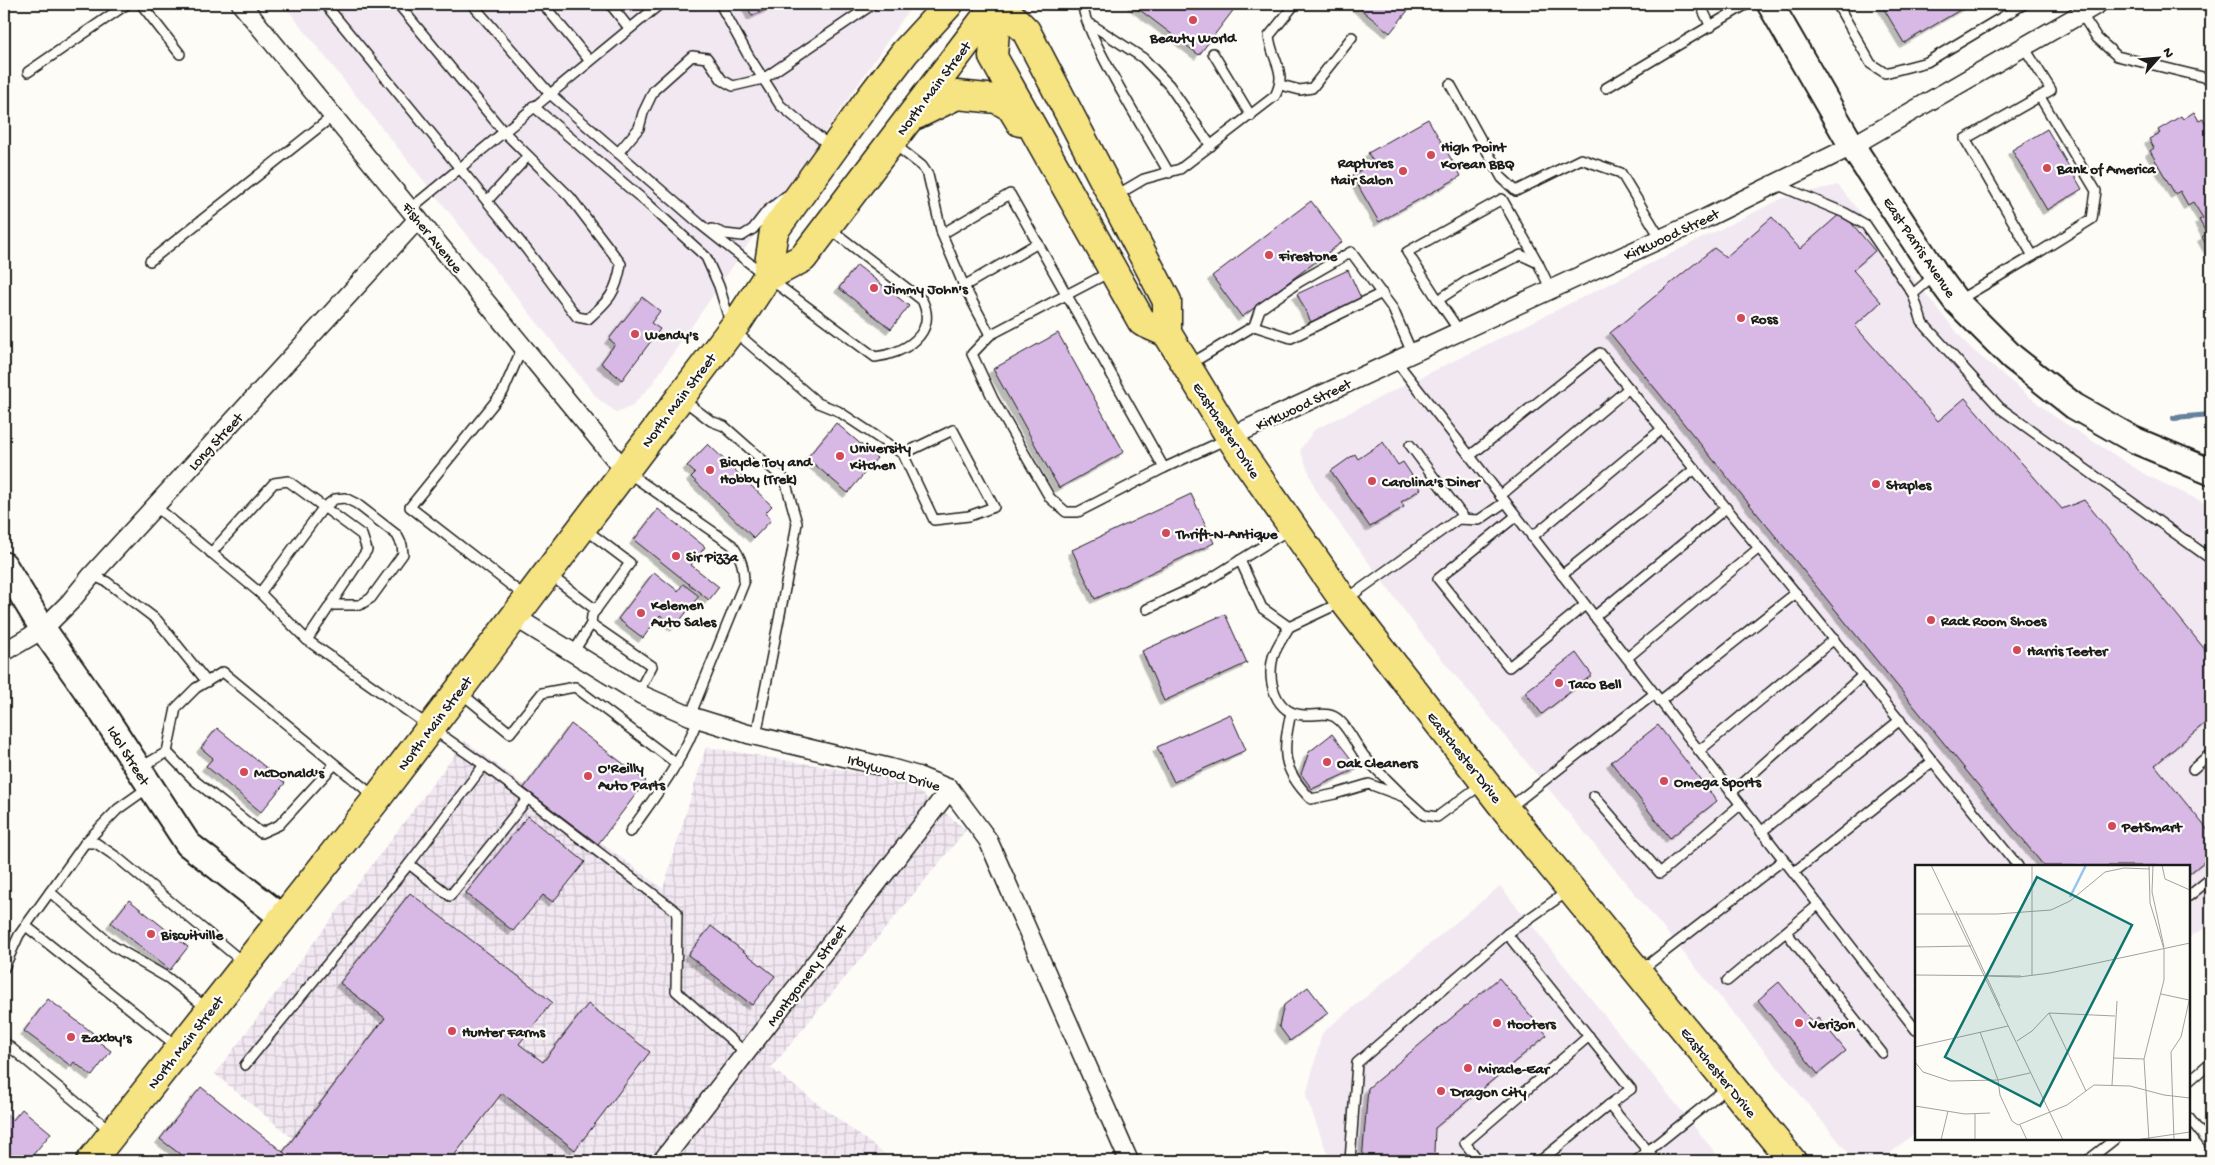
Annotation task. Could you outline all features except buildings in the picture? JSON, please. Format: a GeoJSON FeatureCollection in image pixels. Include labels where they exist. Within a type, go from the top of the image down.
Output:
{"type":"FeatureCollection","features":[{"type":"Feature","properties":{"kind":"main road","name":"North Main Street"},"geometry":{"type":"LineString","coordinates":[[768,277],[774,231],[905,52],[949,4]]}},
{"type":"Feature","properties":{"kind":"main road","name":"North Main Street"},"geometry":{"type":"LineString","coordinates":[[91,1161],[377,799],[732,329],[768,277],[803,258],[998,4]]}},
{"type":"Feature","properties":{"kind":"main road"},"geometry":{"type":"LineString","coordinates":[[998,4],[1026,30],[1167,301],[1167,333],[1142,322],[993,57],[998,4]]}},
{"type":"Feature","properties":{"kind":"main road"},"geometry":{"type":"LineString","coordinates":[[910,118],[957,95],[997,99],[1012,107],[1041,162],[1054,168]]}},
{"type":"Feature","properties":{"kind":"main road","name":"Eastchester Drive"},"geometry":{"type":"LineString","coordinates":[[1167,333],[1230,437],[1344,601],[1506,810],[1792,1161]]}},
{"type":"Feature","properties":{"kind":"street","name":"Kirkwood Street"},"geometry":{"type":"LineString","coordinates":[[1230,437],[1661,239],[1776,184],[1852,146],[2024,47],[2078,9],[2098,4]]}},
{"type":"Feature","properties":{"kind":"street","name":"Fisher Avenue"},"geometry":{"type":"LineString","coordinates":[[248,6],[333,116],[625,471]]}},
{"type":"Feature","properties":{"kind":"street","name":"East Parris Avenue"},"geometry":{"type":"LineString","coordinates":[[1774,7],[1852,146],[1936,274],[1956,301],[2012,358],[2074,406],[2134,440],[2211,472]]}},
{"type":"Feature","properties":{"kind":"street","name":"Long Street"},"geometry":{"type":"LineString","coordinates":[[4,652],[43,630],[70,602],[414,214]]}},
{"type":"Feature","properties":{"kind":"street","name":"Idol Street"},"geometry":{"type":"LineString","coordinates":[[4,565],[43,630],[104,714],[188,844],[283,918]]}},
{"type":"Feature","properties":{"kind":"street","name":"Irbywood Drive"},"geometry":{"type":"LineString","coordinates":[[522,608],[573,652],[638,693],[694,717],[756,736],[890,768],[918,776],[950,789],[988,840],[1130,1161]]}},
{"type":"Feature","properties":{"kind":"street","name":"Montgomery Street"},"geometry":{"type":"LineString","coordinates":[[662,1161],[950,789]]}},
{"type":"Feature","properties":{"kind":"lane"},"geometry":{"type":"LineString","coordinates":[[28,72],[127,4]]}},
{"type":"Feature","properties":{"kind":"lane"},"geometry":{"type":"LineString","coordinates":[[141,4],[180,54]]}},
{"type":"Feature","properties":{"kind":"lane"},"geometry":{"type":"LineString","coordinates":[[325,4],[527,250],[577,317],[588,320],[608,301],[618,284],[621,264],[570,197],[503,131],[398,4]]}},
{"type":"Feature","properties":{"kind":"lane"},"geometry":{"type":"LineString","coordinates":[[472,4],[549,93],[700,224],[875,357],[889,356],[906,349],[917,340],[926,325],[927,309],[922,300],[827,226]]}},
{"type":"Feature","properties":{"kind":"lane"},"geometry":{"type":"LineString","coordinates":[[543,4],[590,60]]}},
{"type":"Feature","properties":{"kind":"lane"},"geometry":{"type":"LineString","coordinates":[[610,4],[629,28]]}},
{"type":"Feature","properties":{"kind":"lane"},"geometry":{"type":"LineString","coordinates":[[414,214],[460,168],[503,131],[660,4]]}},
{"type":"Feature","properties":{"kind":"lane"},"geometry":{"type":"LineString","coordinates":[[720,4],[780,105],[834,149]]}},
{"type":"Feature","properties":{"kind":"lane"},"geometry":{"type":"LineString","coordinates":[[618,153],[639,128],[643,113],[654,90],[692,56],[707,58],[722,80],[733,86],[763,79],[873,4]]}},
{"type":"Feature","properties":{"kind":"lane"},"geometry":{"type":"LineString","coordinates":[[1083,4],[1083,11],[1100,51],[1169,172]]}},
{"type":"Feature","properties":{"kind":"lane"},"geometry":{"type":"LineString","coordinates":[[1113,197],[1144,179],[1180,170],[1275,96],[1281,85],[1281,74],[1270,47],[1269,36],[1295,4]]}},
{"type":"Feature","properties":{"kind":"lane"},"geometry":{"type":"LineString","coordinates":[[1700,4],[1711,27]]}},
{"type":"Feature","properties":{"kind":"lane"},"geometry":{"type":"LineString","coordinates":[[1606,88],[1747,4]]}},
{"type":"Feature","properties":{"kind":"lane"},"geometry":{"type":"LineString","coordinates":[[1837,4],[1871,64],[1885,73],[1927,62],[2024,4]]}},
{"type":"Feature","properties":{"kind":"lane"},"geometry":{"type":"LineString","coordinates":[[2078,9],[2097,38],[2117,56],[2211,79]]}},
{"type":"Feature","properties":{"kind":"lane"},"geometry":{"type":"LineString","coordinates":[[1088,23],[1143,58],[1169,85],[1211,146]]}},
{"type":"Feature","properties":{"kind":"lane"},"geometry":{"type":"LineString","coordinates":[[1281,85],[1300,90],[1312,88],[1352,37]]}},
{"type":"Feature","properties":{"kind":"lane"},"geometry":{"type":"LineString","coordinates":[[2024,47],[2051,90],[1965,139],[2032,256]]}},
{"type":"Feature","properties":{"kind":"lane"},"geometry":{"type":"LineString","coordinates":[[1213,53],[1251,116]]}},
{"type":"Feature","properties":{"kind":"lane"},"geometry":{"type":"LineString","coordinates":[[1450,84],[1502,178],[1516,191]]}},
{"type":"Feature","properties":{"kind":"lane"},"geometry":{"type":"LineString","coordinates":[[1956,301],[2092,218],[2096,190],[2040,96]]}},
{"type":"Feature","properties":{"kind":"lane"},"geometry":{"type":"LineString","coordinates":[[533,106],[647,203],[706,257],[719,286],[732,329],[818,402],[838,411],[903,454],[934,520],[969,516],[994,507],[953,430],[903,454]]}},
{"type":"Feature","properties":{"kind":"lane"},"geometry":{"type":"LineString","coordinates":[[150,261],[333,116]]}},
{"type":"Feature","properties":{"kind":"lane"},"geometry":{"type":"LineString","coordinates":[[891,143],[922,166],[928,175],[942,234],[964,286],[990,335]]}},
{"type":"Feature","properties":{"kind":"lane"},"geometry":{"type":"LineString","coordinates":[[487,201],[528,156]]}},
{"type":"Feature","properties":{"kind":"lane"},"geometry":{"type":"LineString","coordinates":[[1460,332],[1408,252],[1516,191],[1581,159],[1621,174],[1661,239]]}},
{"type":"Feature","properties":{"kind":"lane"},"geometry":{"type":"LineString","coordinates":[[700,224],[725,234],[742,236],[753,229],[767,211],[817,172]]}},
{"type":"Feature","properties":{"kind":"lane"},"geometry":{"type":"LineString","coordinates":[[1776,184],[1845,213],[1866,225],[1913,294],[1922,322],[2000,408],[2211,559]]}},
{"type":"Feature","properties":{"kind":"lane"},"geometry":{"type":"LineString","coordinates":[[942,234],[1010,194],[1164,468]]}},
{"type":"Feature","properties":{"kind":"lane"},"geometry":{"type":"LineString","coordinates":[[1502,199],[1538,263],[1550,290]]}},
{"type":"Feature","properties":{"kind":"lane"},"geometry":{"type":"LineString","coordinates":[[964,286],[1038,243]]}},
{"type":"Feature","properties":{"kind":"lane"},"geometry":{"type":"LineString","coordinates":[[1187,366],[1254,326],[1260,309],[1299,282],[1351,252],[1393,309],[1404,357],[1471,455],[1532,537],[1915,1029]]}},
{"type":"Feature","properties":{"kind":"lane"},"geometry":{"type":"LineString","coordinates":[[1438,300],[1470,279],[1520,255],[1538,263]]}},
{"type":"Feature","properties":{"kind":"lane"},"geometry":{"type":"LineString","coordinates":[[1112,270],[990,335],[972,354],[993,399],[1050,498],[1066,512],[1078,512],[1230,437]]}},
{"type":"Feature","properties":{"kind":"lane"},"geometry":{"type":"LineString","coordinates":[[1913,294],[1936,274]]}},
{"type":"Feature","properties":{"kind":"lane"},"geometry":{"type":"LineString","coordinates":[[1254,326],[1291,338],[1382,293]]}},
{"type":"Feature","properties":{"kind":"lane"},"geometry":{"type":"LineString","coordinates":[[522,608],[410,506],[503,392],[523,346]]}},
{"type":"Feature","properties":{"kind":"lane"},"geometry":{"type":"LineString","coordinates":[[1471,455],[1600,353],[2017,865]]}},
{"type":"Feature","properties":{"kind":"lane"},"geometry":{"type":"LineString","coordinates":[[1484,782],[1437,818],[1424,815],[1364,756],[1340,721],[1328,714],[1304,715],[1291,712],[1282,705],[1273,693],[1270,682],[1273,657],[1289,627],[1344,601],[1458,519],[1478,520],[1629,388]]}},
{"type":"Feature","properties":{"kind":"lane"},"geometry":{"type":"LineString","coordinates":[[680,398],[711,421],[724,426],[785,480],[796,510],[797,523],[792,553],[756,736]]}},
{"type":"Feature","properties":{"kind":"lane"},"geometry":{"type":"LineString","coordinates":[[1532,537],[1662,429]]}},
{"type":"Feature","properties":{"kind":"lane"},"geometry":{"type":"LineString","coordinates":[[1410,445],[1465,519]]}},
{"type":"Feature","properties":{"kind":"lane"},"geometry":{"type":"LineString","coordinates":[[1562,575],[1695,469]]}},
{"type":"Feature","properties":{"kind":"lane"},"geometry":{"type":"LineString","coordinates":[[625,471],[732,545],[740,556],[744,569],[744,583],[694,717],[691,738],[677,764],[630,832]]}},
{"type":"Feature","properties":{"kind":"lane"},"geometry":{"type":"LineString","coordinates":[[211,553],[274,483],[288,481],[362,536],[367,550],[307,640]]}},
{"type":"Feature","properties":{"kind":"lane"},"geometry":{"type":"LineString","coordinates":[[260,593],[323,508],[335,499],[345,498],[357,504],[397,535],[402,544],[403,554],[371,598],[360,605],[330,605]]}},
{"type":"Feature","properties":{"kind":"lane"},"geometry":{"type":"LineString","coordinates":[[154,506],[260,593],[307,640],[484,765],[676,912],[676,991],[746,1053]]}},
{"type":"Feature","properties":{"kind":"lane"},"geometry":{"type":"LineString","coordinates":[[1594,617],[1726,508]]}},
{"type":"Feature","properties":{"kind":"lane"},"geometry":{"type":"LineString","coordinates":[[1516,516],[1438,579],[1509,667],[1585,605]]}},
{"type":"Feature","properties":{"kind":"lane"},"geometry":{"type":"LineString","coordinates":[[573,652],[591,624],[592,615],[630,563],[583,527]]}},
{"type":"Feature","properties":{"kind":"lane"},"geometry":{"type":"LineString","coordinates":[[1147,608],[1205,582],[1293,527]]}},
{"type":"Feature","properties":{"kind":"lane"},"geometry":{"type":"LineString","coordinates":[[1627,658],[1759,548]]}},
{"type":"Feature","properties":{"kind":"lane"},"geometry":{"type":"LineString","coordinates":[[1240,560],[1262,608],[1289,627]]}},
{"type":"Feature","properties":{"kind":"lane"},"geometry":{"type":"LineString","coordinates":[[548,574],[596,610]]}},
{"type":"Feature","properties":{"kind":"lane"},"geometry":{"type":"LineString","coordinates":[[92,575],[107,582],[157,620],[207,682]]}},
{"type":"Feature","properties":{"kind":"lane"},"geometry":{"type":"LineString","coordinates":[[1506,810],[1796,593]]}},
{"type":"Feature","properties":{"kind":"lane"},"geometry":{"type":"LineString","coordinates":[[591,624],[652,666],[638,693]]}},
{"type":"Feature","properties":{"kind":"lane"},"geometry":{"type":"LineString","coordinates":[[1699,751],[1834,639]]}},
{"type":"Feature","properties":{"kind":"lane"},"geometry":{"type":"LineString","coordinates":[[4,968],[19,935],[85,843],[118,809],[166,752],[176,708],[196,688],[223,672],[377,799]]}},
{"type":"Feature","properties":{"kind":"lane"},"geometry":{"type":"LineString","coordinates":[[1731,793],[1863,675]]}},
{"type":"Feature","properties":{"kind":"lane"},"geometry":{"type":"LineString","coordinates":[[459,691],[510,733],[542,693],[575,687],[677,764]]}},
{"type":"Feature","properties":{"kind":"lane"},"geometry":{"type":"LineString","coordinates":[[1291,712],[1284,746],[1287,764],[1298,786],[1310,799],[1369,784],[1404,797]]}},
{"type":"Feature","properties":{"kind":"lane"},"geometry":{"type":"LineString","coordinates":[[1762,832],[1900,720]]}},
{"type":"Feature","properties":{"kind":"lane"},"geometry":{"type":"LineString","coordinates":[[166,752],[194,780],[262,833],[279,825],[335,764]]}},
{"type":"Feature","properties":{"kind":"lane"},"geometry":{"type":"LineString","coordinates":[[2192,769],[2211,753]]}},
{"type":"Feature","properties":{"kind":"lane"},"geometry":{"type":"LineString","coordinates":[[1793,873],[1933,761]]}},
{"type":"Feature","properties":{"kind":"lane"},"geometry":{"type":"LineString","coordinates":[[245,1065],[410,864],[484,765]]}},
{"type":"Feature","properties":{"kind":"lane"},"geometry":{"type":"LineString","coordinates":[[1594,796],[1660,872],[1740,805]]}},
{"type":"Feature","properties":{"kind":"lane"},"geometry":{"type":"LineString","coordinates":[[410,864],[450,896],[528,798]]}},
{"type":"Feature","properties":{"kind":"lane"},"geometry":{"type":"LineString","coordinates":[[85,843],[96,843],[118,858],[246,964]]}},
{"type":"Feature","properties":{"kind":"lane"},"geometry":{"type":"LineString","coordinates":[[1638,973],[1783,860]]}},
{"type":"Feature","properties":{"kind":"lane"},"geometry":{"type":"LineString","coordinates":[[2190,895],[2211,878]]}},
{"type":"Feature","properties":{"kind":"lane"},"geometry":{"type":"LineString","coordinates":[[1350,1161],[1357,1063],[1507,934],[1570,890]]}},
{"type":"Feature","properties":{"kind":"lane"},"geometry":{"type":"LineString","coordinates":[[50,892],[113,946],[168,978],[210,1011]]}},
{"type":"Feature","properties":{"kind":"lane"},"geometry":{"type":"LineString","coordinates":[[1727,981],[1818,905]]}},
{"type":"Feature","properties":{"kind":"lane"},"geometry":{"type":"LineString","coordinates":[[26,926],[180,1049]]}},
{"type":"Feature","properties":{"kind":"lane"},"geometry":{"type":"LineString","coordinates":[[1786,932],[1882,1052]]}},
{"type":"Feature","properties":{"kind":"lane"},"geometry":{"type":"LineString","coordinates":[[1507,934],[1631,1088],[1540,1161]]}},
{"type":"Feature","properties":{"kind":"lane"},"geometry":{"type":"LineString","coordinates":[[1479,1161],[1465,1143],[1589,1036]]}},
{"type":"Feature","properties":{"kind":"lane"},"geometry":{"type":"LineString","coordinates":[[4,1042],[113,1133]]}},
{"type":"Feature","properties":{"kind":"lane"},"geometry":{"type":"LineString","coordinates":[[2190,1080],[2211,1062]]}},
{"type":"Feature","properties":{"kind":"lane"},"geometry":{"type":"LineString","coordinates":[[1636,1161],[1730,1085]]}},
{"type":"Feature","properties":{"kind":"lane"},"geometry":{"type":"LineString","coordinates":[[1609,1105],[1656,1161]]}},
{"type":"Feature","properties":{"kind":"lane"},"geometry":{"type":"LineString","coordinates":[[2190,1119],[2211,1146]]}},
{"type":"Feature","properties":{"kind":"lane"},"geometry":{"type":"LineString","coordinates":[[2087,1161],[2114,1140]]}},
{"type":"Feature","properties":{"kind":"shaded area"},"geometry":{"type":"Polygon","coordinates":[[[283,4],[913,4],[650,387],[631,407],[616,412],[598,399],[283,4]]]}},
{"type":"Feature","properties":{"kind":"shaded area"},"geometry":{"type":"Polygon","coordinates":[[[1838,185],[1968,346],[2052,415],[2146,475],[2211,506],[2211,925],[2190,936],[2190,865],[1915,865],[1915,1133],[1881,1161],[1855,1161],[1426,640],[1317,493],[1300,450],[1314,430],[1783,198],[1838,185]]]}},
{"type":"Feature","properties":{"kind":"shaded area"},"geometry":{"type":"Polygon","coordinates":[[[465,741],[663,889],[706,747],[905,780],[966,830],[771,1068],[894,1161],[320,1161],[215,1074],[465,741]]]}},
{"type":"Feature","properties":{"kind":"shaded area"},"geometry":{"type":"Polygon","coordinates":[[[1500,886],[1722,1161],[1330,1161],[1306,1096],[1322,1033],[1500,886]]]}},
{"type":"Feature","properties":{"kind":"waterway"},"geometry":{"type":"LineString","coordinates":[[2174,418],[2211,415]]}},
{"type":"Feature","properties":{"kind":"place","name":"Beauty World"},"geometry":{"type":"Point","coordinates":[1193,20]}},
{"type":"Feature","properties":{"kind":"place","name":"High Point Korean BBQ"},"geometry":{"type":"Point","coordinates":[1431,155]}},
{"type":"Feature","properties":{"kind":"place","name":"Bank of America"},"geometry":{"type":"Point","coordinates":[2047,168]}},
{"type":"Feature","properties":{"kind":"place","name":"Raptures Hair Salon"},"geometry":{"type":"Point","coordinates":[1403,171]}},
{"type":"Feature","properties":{"kind":"place","name":"Firestone"},"geometry":{"type":"Point","coordinates":[1269,255]}},
{"type":"Feature","properties":{"kind":"place","name":"Jimmy John's"},"geometry":{"type":"Point","coordinates":[874,288]}},
{"type":"Feature","properties":{"kind":"place","name":"Ross"},"geometry":{"type":"Point","coordinates":[1741,318]}},
{"type":"Feature","properties":{"kind":"place","name":"Wendy's"},"geometry":{"type":"Point","coordinates":[635,334]}},
{"type":"Feature","properties":{"kind":"place","name":"University Kitchen"},"geometry":{"type":"Point","coordinates":[840,456]}},
{"type":"Feature","properties":{"kind":"place","name":"Bicycle Toy and Hobby (Trek)"},"geometry":{"type":"Point","coordinates":[710,470]}},
{"type":"Feature","properties":{"kind":"place","name":"Carolina's Diner"},"geometry":{"type":"Point","coordinates":[1372,481]}},
{"type":"Feature","properties":{"kind":"place","name":"Staples"},"geometry":{"type":"Point","coordinates":[1876,484]}},
{"type":"Feature","properties":{"kind":"place","name":"Thrift-N-Antique"},"geometry":{"type":"Point","coordinates":[1166,533]}},
{"type":"Feature","properties":{"kind":"place","name":"Sir Pizza"},"geometry":{"type":"Point","coordinates":[676,556]}},
{"type":"Feature","properties":{"kind":"place","name":"Kelemen Auto Sales"},"geometry":{"type":"Point","coordinates":[641,613]}},
{"type":"Feature","properties":{"kind":"place","name":"Rack Room Shoes"},"geometry":{"type":"Point","coordinates":[1931,620]}},
{"type":"Feature","properties":{"kind":"place","name":"Harris Teeter"},"geometry":{"type":"Point","coordinates":[2017,650]}},
{"type":"Feature","properties":{"kind":"place","name":"Taco Bell"},"geometry":{"type":"Point","coordinates":[1559,683]}},
{"type":"Feature","properties":{"kind":"place","name":"Oak Cleaners"},"geometry":{"type":"Point","coordinates":[1327,762]}},
{"type":"Feature","properties":{"kind":"place","name":"McDonald's"},"geometry":{"type":"Point","coordinates":[244,772]}},
{"type":"Feature","properties":{"kind":"place","name":"O'Reilly Auto Parts"},"geometry":{"type":"Point","coordinates":[588,776]}},
{"type":"Feature","properties":{"kind":"place","name":"Omega Sports"},"geometry":{"type":"Point","coordinates":[1664,781]}},
{"type":"Feature","properties":{"kind":"place","name":"PetSmart"},"geometry":{"type":"Point","coordinates":[2112,826]}},
{"type":"Feature","properties":{"kind":"place","name":"Biscuitville"},"geometry":{"type":"Point","coordinates":[151,934]}},
{"type":"Feature","properties":{"kind":"place","name":"Hooters"},"geometry":{"type":"Point","coordinates":[1497,1023]}},
{"type":"Feature","properties":{"kind":"place","name":"Verizon"},"geometry":{"type":"Point","coordinates":[1799,1023]}},
{"type":"Feature","properties":{"kind":"place","name":"Hunter Farms"},"geometry":{"type":"Point","coordinates":[452,1031]}},
{"type":"Feature","properties":{"kind":"place","name":"Zaxby's"},"geometry":{"type":"Point","coordinates":[71,1037]}},
{"type":"Feature","properties":{"kind":"place","name":"Miracle-Ear"},"geometry":{"type":"Point","coordinates":[1468,1068]}},
{"type":"Feature","properties":{"kind":"place","name":"Dragon City"},"geometry":{"type":"Point","coordinates":[1441,1091]}}]}
